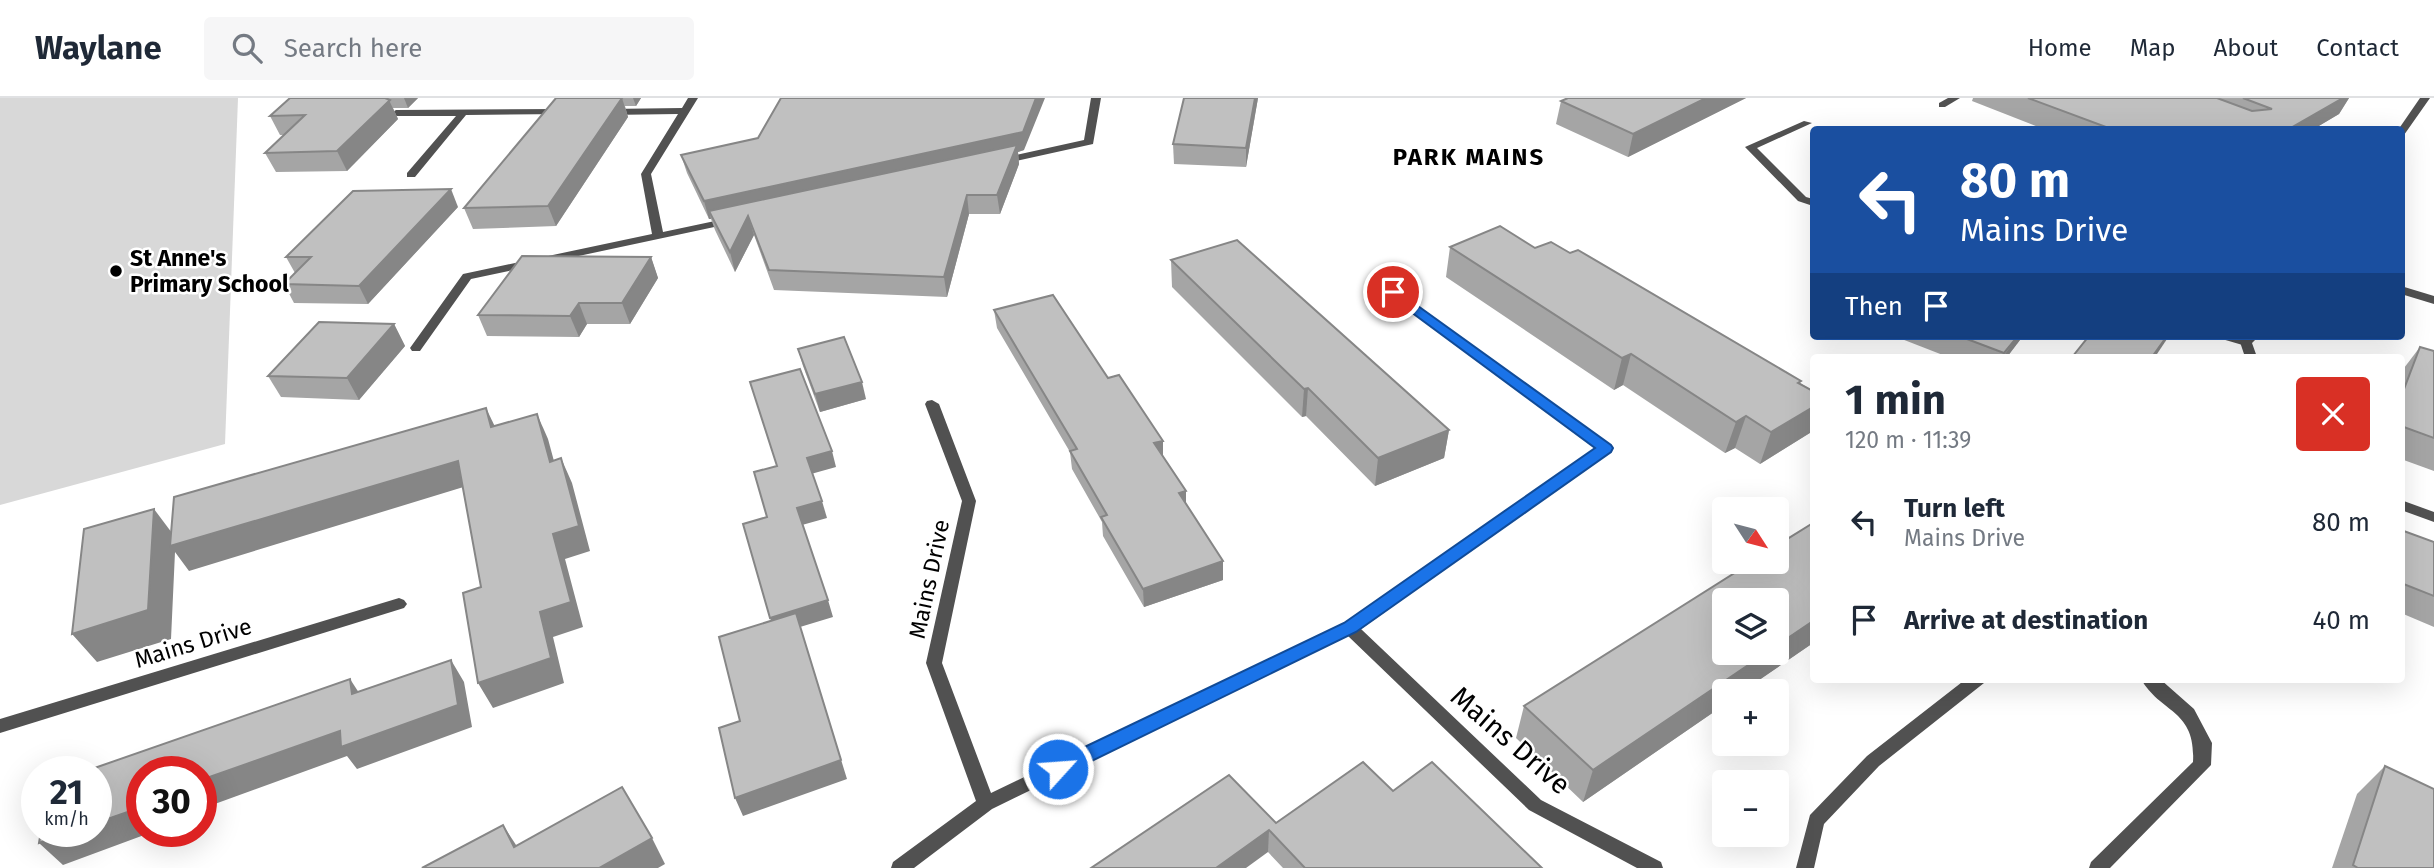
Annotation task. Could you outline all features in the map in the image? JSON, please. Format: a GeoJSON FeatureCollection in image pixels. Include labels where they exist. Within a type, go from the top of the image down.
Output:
{"type":"FeatureCollection","features":[{"type":"Feature","properties":{"kind":"street"},"geometry":{"type":"LineString","coordinates":[[659,236],[646,174],[693,98]]}},
{"type":"Feature","properties":{"kind":"street"},"geometry":{"type":"LineString","coordinates":[[995,162],[1089,142],[1096,98]]}},
{"type":"Feature","properties":{"kind":"street"},"geometry":{"type":"LineString","coordinates":[[1942,105],[1955,98]]}},
{"type":"Feature","properties":{"kind":"street"},"geometry":{"type":"LineString","coordinates":[[2405,127],[2426,98]]}},
{"type":"Feature","properties":{"kind":"street"},"geometry":{"type":"LineString","coordinates":[[602,112],[685,111]]}},
{"type":"Feature","properties":{"kind":"street"},"geometry":{"type":"LineString","coordinates":[[397,113],[574,112]]}},
{"type":"Feature","properties":{"kind":"street"},"geometry":{"type":"LineString","coordinates":[[411,175],[463,113]]}},
{"type":"Feature","properties":{"kind":"street"},"geometry":{"type":"LineString","coordinates":[[1807,123],[1750,147],[1802,199],[1810,202]]}},
{"type":"Feature","properties":{"kind":"street"},"geometry":{"type":"LineString","coordinates":[[416,348],[467,276],[738,219]]}},
{"type":"Feature","properties":{"kind":"street"},"geometry":{"type":"LineString","coordinates":[[2405,291],[2434,300]]}},
{"type":"Feature","properties":{"kind":"street"},"geometry":{"type":"LineString","coordinates":[[900,868],[986,804],[1350,628],[1605,448],[1393,292]]}},
{"type":"Feature","properties":{"kind":"street","name":"Mains Drive"},"geometry":{"type":"LineString","coordinates":[[932,404],[969,501],[934,663],[986,804]]}},
{"type":"Feature","properties":{"kind":"street"},"geometry":{"type":"LineString","coordinates":[[2405,506],[2434,517]]}},
{"type":"Feature","properties":{"kind":"street","name":"Mains Drive"},"geometry":{"type":"LineString","coordinates":[[0,726],[400,604]]}},
{"type":"Feature","properties":{"kind":"street","name":"Mains Drive"},"geometry":{"type":"LineString","coordinates":[[1350,628],[1535,805],[1654,868]]}},
{"type":"Feature","properties":{"kind":"street"},"geometry":{"type":"LineString","coordinates":[[1805,868],[1816,820],[1873,761],[1974,683]]}},
{"type":"Feature","properties":{"kind":"street"},"geometry":{"type":"LineString","coordinates":[[2098,868],[2202,765],[2203,743],[2188,714],[2153,683]]}},
{"type":"Feature","properties":{"kind":"shaded area","name":"St Anne's Primary School"},"geometry":{"type":"Polygon","coordinates":[[[0,98],[238,98],[225,444],[0,505],[0,98]]]}},
{"type":"Feature","properties":{"kind":"building"},"geometry":{"type":"Polygon","coordinates":[[[290,98],[390,100],[337,151],[265,153],[305,115],[270,116],[290,98]]]}},
{"type":"Feature","properties":{"kind":"building"},"geometry":{"type":"Polygon","coordinates":[[[556,98],[622,98],[548,206],[464,208],[556,98]]]}},
{"type":"Feature","properties":{"kind":"building"},"geometry":{"type":"Polygon","coordinates":[[[781,98],[1036,98],[1023,132],[704,201],[681,155],[758,138],[781,98]]]}},
{"type":"Feature","properties":{"kind":"building"},"geometry":{"type":"Polygon","coordinates":[[[1184,98],[1255,98],[1246,148],[1173,144],[1184,98]]]}},
{"type":"Feature","properties":{"kind":"building"},"geometry":{"type":"Polygon","coordinates":[[[1568,98],[1706,98],[1633,134],[1561,101],[1568,98]]]}},
{"type":"Feature","properties":{"kind":"building"},"geometry":{"type":"Polygon","coordinates":[[[2028,98],[2217,98],[2252,111],[2272,109],[2243,98],[2343,98],[2294,126],[2103,126],[2028,98]]]}},
{"type":"Feature","properties":{"kind":"building"},"geometry":{"type":"Polygon","coordinates":[[[1017,145],[997,195],[967,195],[944,277],[769,270],[748,216],[730,252],[709,211],[1017,145]]]}},
{"type":"Feature","properties":{"kind":"building"},"geometry":{"type":"Polygon","coordinates":[[[451,189],[359,286],[284,284],[311,257],[286,257],[353,191],[451,189]]]}},
{"type":"Feature","properties":{"kind":"building"},"geometry":{"type":"Polygon","coordinates":[[[1500,226],[1535,248],[1551,242],[1570,253],[1578,250],[1801,381],[1798,383],[1810,389],[1810,409],[1771,432],[1746,416],[1736,422],[1631,354],[1622,358],[1450,247],[1500,226]]]}},
{"type":"Feature","properties":{"kind":"building"},"geometry":{"type":"Polygon","coordinates":[[[1237,240],[1449,430],[1378,458],[1308,388],[1304,389],[1171,260],[1237,240]]]}},
{"type":"Feature","properties":{"kind":"building"},"geometry":{"type":"Polygon","coordinates":[[[522,256],[651,257],[622,303],[579,303],[570,316],[478,315],[522,256]]]}},
{"type":"Feature","properties":{"kind":"building"},"geometry":{"type":"Polygon","coordinates":[[[1053,295],[1108,378],[1119,375],[1163,441],[1154,443],[1186,491],[1179,493],[1223,561],[1143,589],[1101,517],[1107,515],[1070,451],[1077,449],[994,310],[1053,295]]]}},
{"type":"Feature","properties":{"kind":"building"},"geometry":{"type":"Polygon","coordinates":[[[319,322],[394,324],[347,378],[268,376],[319,322]]]}},
{"type":"Feature","properties":{"kind":"building"},"geometry":{"type":"Polygon","coordinates":[[[844,337],[862,382],[815,394],[798,349],[844,337]]]}},
{"type":"Feature","properties":{"kind":"building"},"geometry":{"type":"Polygon","coordinates":[[[1970,340],[2015,340],[2004,353],[1970,340]]]}},
{"type":"Feature","properties":{"kind":"building"},"geometry":{"type":"Polygon","coordinates":[[[2086,340],[2164,340],[2154,354],[2075,354],[2086,340]]]}},
{"type":"Feature","properties":{"kind":"building"},"geometry":{"type":"Polygon","coordinates":[[[2420,347],[2434,351],[2434,438],[2405,427],[2405,386],[2420,347]]]}},
{"type":"Feature","properties":{"kind":"building"},"geometry":{"type":"Polygon","coordinates":[[[800,369],[832,451],[807,458],[822,501],[797,508],[828,600],[770,618],[743,524],[767,517],[754,472],[777,466],[750,382],[800,369]]]}},
{"type":"Feature","properties":{"kind":"building"},"geometry":{"type":"Polygon","coordinates":[[[486,408],[491,427],[537,414],[550,462],[561,458],[579,526],[553,534],[571,602],[540,612],[551,658],[478,683],[463,593],[481,587],[458,461],[170,546],[174,497],[486,408]]]}},
{"type":"Feature","properties":{"kind":"building"},"geometry":{"type":"Polygon","coordinates":[[[154,509],[148,610],[72,634],[84,529],[154,509]]]}},
{"type":"Feature","properties":{"kind":"building"},"geometry":{"type":"Polygon","coordinates":[[[1810,525],[1810,623],[1789,637],[1789,588],[1712,588],[1712,665],[1748,665],[1728,679],[1712,679],[1712,690],[1593,770],[1524,706],[1733,574],[1789,574],[1789,538],[1810,525]]]}},
{"type":"Feature","properties":{"kind":"building"},"geometry":{"type":"Polygon","coordinates":[[[2405,531],[2434,542],[2434,596],[2405,585],[2405,531]]]}},
{"type":"Feature","properties":{"kind":"building"},"geometry":{"type":"Polygon","coordinates":[[[796,613],[841,760],[735,798],[719,728],[740,721],[719,637],[796,613]]]}},
{"type":"Feature","properties":{"kind":"building"},"geometry":{"type":"Polygon","coordinates":[[[451,660],[458,705],[341,747],[340,731],[217,774],[217,756],[129,756],[350,679],[352,694],[451,660]]]}},
{"type":"Feature","properties":{"kind":"building"},"geometry":{"type":"Polygon","coordinates":[[[126,757],[126,813],[112,817],[112,762],[126,757]]]}},
{"type":"Feature","properties":{"kind":"building"},"geometry":{"type":"Polygon","coordinates":[[[1363,762],[1393,791],[1432,762],[1542,868],[1305,868],[1269,830],[1216,868],[1091,868],[1229,775],[1276,823],[1363,762]]]}},
{"type":"Feature","properties":{"kind":"building"},"geometry":{"type":"Polygon","coordinates":[[[2385,766],[2434,789],[2434,868],[2358,868],[2353,865],[2385,766]]]}},
{"type":"Feature","properties":{"kind":"building"},"geometry":{"type":"Polygon","coordinates":[[[622,787],[652,838],[599,868],[422,868],[503,825],[514,847],[622,787]]]}},
{"type":"Feature","properties":{"kind":"place","name":"St Anne's Primary School"},"geometry":{"type":"Point","coordinates":[116,271]}},
{"type":"Feature","properties":{"kind":"district","name":"PARK MAINS"},"geometry":{"type":"Point","coordinates":[1469,157]}},
{"type":"Feature","properties":{"kind":"route"},"geometry":{"type":"LineString","coordinates":[[1058,769],[1350,628],[1605,448],[1393,292]]}}]}
